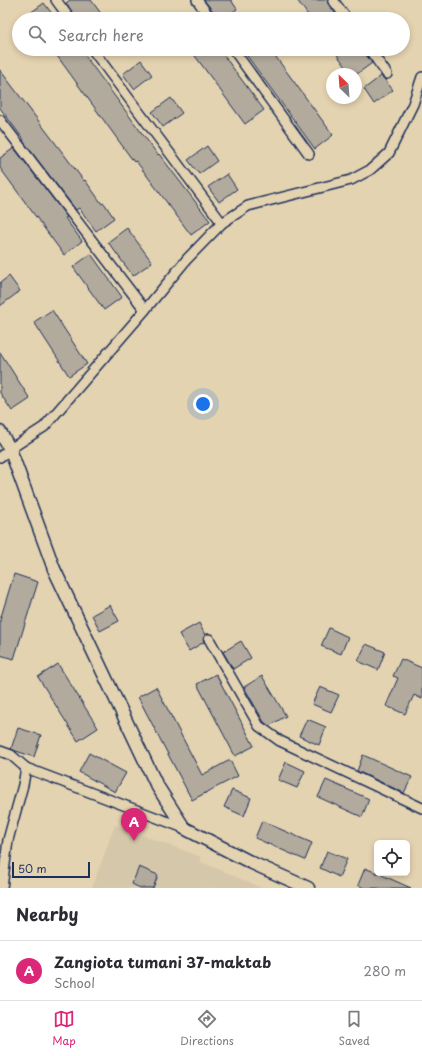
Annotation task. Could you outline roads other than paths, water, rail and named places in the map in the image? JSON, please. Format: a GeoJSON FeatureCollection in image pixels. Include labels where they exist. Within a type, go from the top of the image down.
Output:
{"type":"FeatureCollection","features":[{"type":"Feature","properties":{"kind":"main road"},"geometry":{"type":"LineString","coordinates":[[0,432],[10,449],[54,569],[156,784],[184,828],[250,862],[308,888]]}},
{"type":"Feature","properties":{"kind":"street"},"geometry":{"type":"LineString","coordinates":[[56,0],[65,12]]}},
{"type":"Feature","properties":{"kind":"street"},"geometry":{"type":"LineString","coordinates":[[197,0],[206,12]]}},
{"type":"Feature","properties":{"kind":"street"},"geometry":{"type":"LineString","coordinates":[[333,0],[342,12]]}},
{"type":"Feature","properties":{"kind":"street"},"geometry":{"type":"LineString","coordinates":[[97,56],[222,223]]}},
{"type":"Feature","properties":{"kind":"street"},"geometry":{"type":"LineString","coordinates":[[238,56],[309,154]]}},
{"type":"Feature","properties":{"kind":"street"},"geometry":{"type":"LineString","coordinates":[[374,56],[388,74]]}},
{"type":"Feature","properties":{"kind":"street"},"geometry":{"type":"LineString","coordinates":[[0,457],[44,427],[187,259],[222,223],[248,206],[351,180],[370,170],[388,153],[412,104],[422,77]]}},
{"type":"Feature","properties":{"kind":"street"},"geometry":{"type":"LineString","coordinates":[[0,120],[145,310]]}},
{"type":"Feature","properties":{"kind":"street"},"geometry":{"type":"LineString","coordinates":[[209,639],[259,726],[280,741],[422,808]]}},
{"type":"Feature","properties":{"kind":"street"},"geometry":{"type":"LineString","coordinates":[[0,751],[12,755],[26,768],[184,828]]}},
{"type":"Feature","properties":{"kind":"street"},"geometry":{"type":"LineString","coordinates":[[2,888],[8,840],[23,785],[26,768]]}},
{"type":"Feature","properties":{"kind":"place","name":"Zangiota tumani 37-maktab"},"geometry":{"type":"Point","coordinates":[134,841]}}]}
